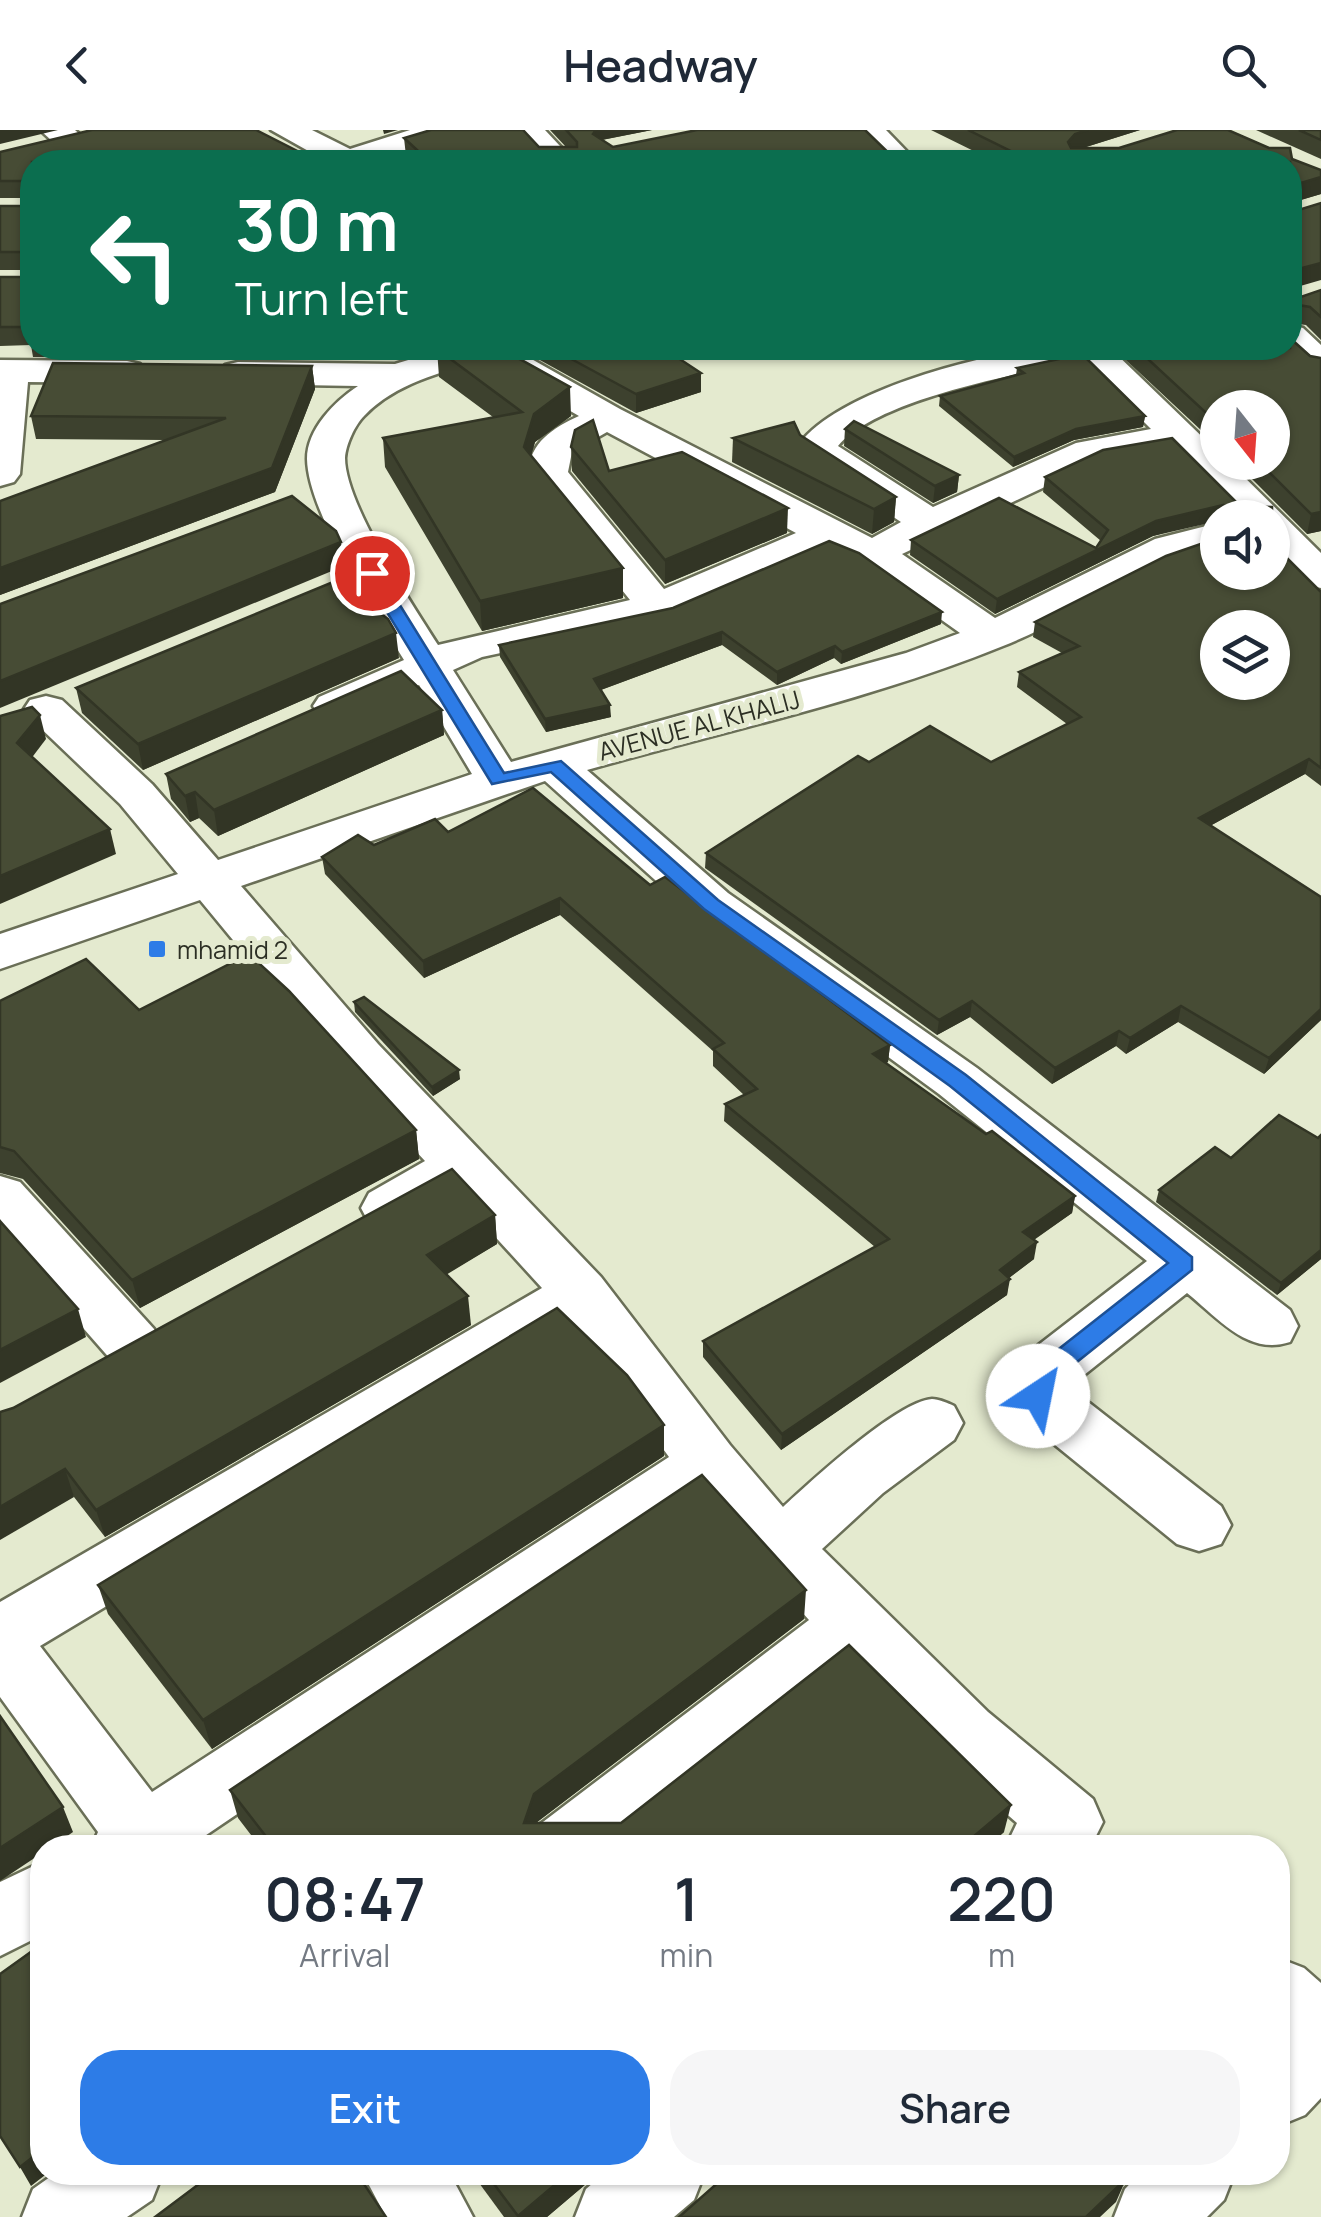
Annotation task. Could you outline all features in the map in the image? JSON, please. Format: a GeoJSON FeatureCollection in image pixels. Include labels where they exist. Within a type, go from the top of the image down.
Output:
{"type":"FeatureCollection","features":[{"type":"Feature","properties":{"kind":"street"},"geometry":{"type":"LineString","coordinates":[[54,140],[112,130]]}},
{"type":"Feature","properties":{"kind":"street"},"geometry":{"type":"LineString","coordinates":[[287,130],[328,150]]}},
{"type":"Feature","properties":{"kind":"street"},"geometry":{"type":"LineString","coordinates":[[383,150],[442,130]]}},
{"type":"Feature","properties":{"kind":"street"},"geometry":{"type":"LineString","coordinates":[[527,130],[548,150]]}},
{"type":"Feature","properties":{"kind":"street"},"geometry":{"type":"LineString","coordinates":[[868,130],[889,150]]}},
{"type":"Feature","properties":{"kind":"street"},"geometry":{"type":"LineString","coordinates":[[1302,347],[1321,364]]}},
{"type":"Feature","properties":{"kind":"street"},"geometry":{"type":"LineString","coordinates":[[447,360],[398,375],[352,406],[336,427],[315,495],[354,581],[426,666],[498,780]]}},
{"type":"Feature","properties":{"kind":"street"},"geometry":{"type":"LineString","coordinates":[[507,360],[828,534],[874,553],[992,636]]}},
{"type":"Feature","properties":{"kind":"street"},"geometry":{"type":"LineString","coordinates":[[958,360],[973,376]]}},
{"type":"Feature","properties":{"kind":"street"},"geometry":{"type":"LineString","coordinates":[[930,523],[815,448],[822,433],[872,405],[1039,360]]}},
{"type":"Feature","properties":{"kind":"street"},"geometry":{"type":"LineString","coordinates":[[1102,360],[1244,500]]}},
{"type":"Feature","properties":{"kind":"street"},"geometry":{"type":"LineString","coordinates":[[0,474],[5,371],[166,372]]}},
{"type":"Feature","properties":{"kind":"street"},"geometry":{"type":"LineString","coordinates":[[204,373],[398,375]]}},
{"type":"Feature","properties":{"kind":"street"},"geometry":{"type":"LineString","coordinates":[[607,416],[553,445],[546,459],[548,473],[657,607]]}},
{"type":"Feature","properties":{"kind":"street"},"geometry":{"type":"LineString","coordinates":[[874,553],[930,523],[1090,451],[1181,436]]}},
{"type":"Feature","properties":{"kind":"street"},"geometry":{"type":"LineString","coordinates":[[299,722],[469,646],[657,607],[828,534]]}},
{"type":"Feature","properties":{"kind":"street","name":"AVENUE AL KHALIJ"},"geometry":{"type":"LineString","coordinates":[[8,936],[211,879],[498,780],[904,667],[992,636],[1170,548],[1200,540]]}},
{"type":"Feature","properties":{"kind":"street"},"geometry":{"type":"LineString","coordinates":[[1290,543],[1316,565]]}},
{"type":"Feature","properties":{"kind":"street"},"geometry":{"type":"LineString","coordinates":[[48,708],[154,786],[211,879],[359,1056],[581,1294],[708,1464],[780,1548],[1067,1835]]}},
{"type":"Feature","properties":{"kind":"street"},"geometry":{"type":"LineString","coordinates":[[554,765],[711,904],[958,1081],[1184,1263],[1269,1326]]}},
{"type":"Feature","properties":{"kind":"street"},"geometry":{"type":"LineString","coordinates":[[348,1230],[462,1165]]}},
{"type":"Feature","properties":{"kind":"street"},"geometry":{"type":"LineString","coordinates":[[0,1196],[133,1346]]}},
{"type":"Feature","properties":{"kind":"street"},"geometry":{"type":"LineString","coordinates":[[1184,1263],[1040,1377],[1037,1386],[1038,1396],[1061,1416],[1199,1526]]}},
{"type":"Feature","properties":{"kind":"street"},"geometry":{"type":"LineString","coordinates":[[0,1636],[581,1294]]}},
{"type":"Feature","properties":{"kind":"street"},"geometry":{"type":"LineString","coordinates":[[83,1372],[183,1319]]}},
{"type":"Feature","properties":{"kind":"street"},"geometry":{"type":"LineString","coordinates":[[780,1548],[862,1475],[933,1423]]}},
{"type":"Feature","properties":{"kind":"street"},"geometry":{"type":"LineString","coordinates":[[153,1835],[708,1464]]}},
{"type":"Feature","properties":{"kind":"street"},"geometry":{"type":"LineString","coordinates":[[581,1835],[855,1623]]}},
{"type":"Feature","properties":{"kind":"street"},"geometry":{"type":"LineString","coordinates":[[0,1645],[134,1835]]}},
{"type":"Feature","properties":{"kind":"street"},"geometry":{"type":"LineString","coordinates":[[0,1921],[30,1903]]}},
{"type":"Feature","properties":{"kind":"street"},"geometry":{"type":"LineString","coordinates":[[1290,2004],[1321,2031]]}},
{"type":"Feature","properties":{"kind":"street"},"geometry":{"type":"LineString","coordinates":[[1290,2075],[1321,2042]]}},
{"type":"Feature","properties":{"kind":"street"},"geometry":{"type":"LineString","coordinates":[[61,2217],[106,2185]]}},
{"type":"Feature","properties":{"kind":"street"},"geometry":{"type":"LineString","coordinates":[[411,2185],[434,2217]]}},
{"type":"Feature","properties":{"kind":"street"},"geometry":{"type":"LineString","coordinates":[[614,2217],[651,2185]]}},
{"type":"Feature","properties":{"kind":"street"},"geometry":{"type":"LineString","coordinates":[[1153,2217],[1184,2185]]}},
{"type":"Feature","properties":{"kind":"building"},"geometry":{"type":"Polygon","coordinates":[[[92,130],[256,130],[295,150],[20,150],[20,181],[0,181],[0,152],[92,130]]]}},
{"type":"Feature","properties":{"kind":"building"},"geometry":{"type":"Polygon","coordinates":[[[431,130],[523,130],[539,147],[577,147],[566,130],[596,130],[593,134],[613,147],[697,130],[865,130],[886,150],[417,150],[404,138],[431,130]]]}},
{"type":"Feature","properties":{"kind":"building"},"geometry":{"type":"Polygon","coordinates":[[[968,130],[1088,130],[1075,134],[1068,142],[1071,148],[1119,148],[1177,130],[1228,130],[1269,148],[1290,150],[1009,150],[968,130]]]}},
{"type":"Feature","properties":{"kind":"building"},"geometry":{"type":"Polygon","coordinates":[[[1299,130],[1321,130],[1321,140],[1299,130]]]}},
{"type":"Feature","properties":{"kind":"building"},"geometry":{"type":"Polygon","coordinates":[[[1302,163],[1321,170],[1321,177],[1302,183],[1302,163]]]}},
{"type":"Feature","properties":{"kind":"building"},"geometry":{"type":"Polygon","coordinates":[[[1321,203],[1321,263],[1302,268],[1302,209],[1321,203]]]}},
{"type":"Feature","properties":{"kind":"building"},"geometry":{"type":"Polygon","coordinates":[[[0,206],[20,206],[20,252],[0,252],[0,206]]]}},
{"type":"Feature","properties":{"kind":"building"},"geometry":{"type":"Polygon","coordinates":[[[0,277],[20,277],[20,327],[0,327],[0,277]]]}},
{"type":"Feature","properties":{"kind":"building"},"geometry":{"type":"Polygon","coordinates":[[[1321,290],[1321,317],[1302,306],[1302,297],[1321,290]]]}},
{"type":"Feature","properties":{"kind":"building"},"geometry":{"type":"Polygon","coordinates":[[[1302,349],[1321,358],[1321,512],[1311,514],[1277,480],[1290,480],[1290,390],[1200,390],[1200,407],[1149,360],[1302,360],[1302,349]]]}},
{"type":"Feature","properties":{"kind":"building"},"geometry":{"type":"Polygon","coordinates":[[[452,360],[522,360],[570,387],[534,414],[524,447],[623,568],[480,601],[383,438],[522,412],[452,360]]]}},
{"type":"Feature","properties":{"kind":"building"},"geometry":{"type":"Polygon","coordinates":[[[573,360],[681,360],[701,373],[636,394],[573,360]]]}},
{"type":"Feature","properties":{"kind":"building"},"geometry":{"type":"Polygon","coordinates":[[[1054,360],[1088,360],[1145,416],[1076,429],[1014,457],[940,396],[1024,373],[1017,368],[1054,360]]]}},
{"type":"Feature","properties":{"kind":"building"},"geometry":{"type":"Polygon","coordinates":[[[53,363],[312,366],[272,468],[0,568],[0,501],[226,418],[31,416],[53,363]]]}},
{"type":"Feature","properties":{"kind":"building"},"geometry":{"type":"Polygon","coordinates":[[[593,420],[609,471],[682,452],[788,508],[665,560],[571,447],[575,430],[593,420]]]}},
{"type":"Feature","properties":{"kind":"building"},"geometry":{"type":"Polygon","coordinates":[[[854,421],[959,475],[935,486],[845,429],[854,421]]]}},
{"type":"Feature","properties":{"kind":"building"},"geometry":{"type":"Polygon","coordinates":[[[794,422],[800,435],[896,497],[874,509],[733,438],[794,422]]]}},
{"type":"Feature","properties":{"kind":"building"},"geometry":{"type":"Polygon","coordinates":[[[1172,438],[1200,466],[1200,480],[1214,480],[1234,500],[1200,500],[1200,510],[1156,521],[997,599],[911,540],[999,498],[1096,548],[1108,530],[1045,477],[1103,450],[1172,438]]]}},
{"type":"Feature","properties":{"kind":"building"},"geometry":{"type":"Polygon","coordinates":[[[292,496],[336,531],[341,542],[0,681],[0,604],[292,496]]]}},
{"type":"Feature","properties":{"kind":"building"},"geometry":{"type":"Polygon","coordinates":[[[829,541],[859,553],[942,612],[842,652],[835,646],[777,672],[722,632],[594,679],[610,705],[545,719],[499,645],[673,608],[829,541]]]}},
{"type":"Feature","properties":{"kind":"building"},"geometry":{"type":"Polygon","coordinates":[[[1200,544],[1200,590],[1290,590],[1290,561],[1321,592],[1321,768],[1309,759],[1199,818],[1321,897],[1321,1009],[1269,1058],[1181,1006],[1130,1038],[1119,1031],[1055,1068],[972,1001],[939,1020],[706,853],[858,756],[869,762],[930,726],[991,762],[1081,717],[1019,672],[1079,646],[1035,622],[1166,556],[1200,544]]]}},
{"type":"Feature","properties":{"kind":"building"},"geometry":{"type":"Polygon","coordinates":[[[338,580],[388,619],[396,633],[138,744],[76,688],[338,580]]]}},
{"type":"Feature","properties":{"kind":"building"},"geometry":{"type":"Polygon","coordinates":[[[401,671],[442,710],[214,810],[195,792],[185,796],[166,774],[401,671]]]}},
{"type":"Feature","properties":{"kind":"building"},"geometry":{"type":"Polygon","coordinates":[[[32,707],[40,715],[17,743],[110,829],[0,876],[0,716],[32,707]]]}},
{"type":"Feature","properties":{"kind":"building"},"geometry":{"type":"Polygon","coordinates":[[[533,788],[650,885],[665,877],[890,1045],[873,1054],[986,1134],[992,1131],[1075,1196],[1023,1232],[1037,1242],[1000,1270],[1010,1279],[782,1434],[703,1341],[889,1239],[725,1104],[757,1089],[713,1049],[724,1043],[560,898],[423,961],[322,857],[358,835],[374,845],[435,819],[448,832],[533,788]]]}},
{"type":"Feature","properties":{"kind":"building"},"geometry":{"type":"Polygon","coordinates":[[[249,954],[289,991],[416,1130],[132,1280],[14,1151],[0,1147],[0,1001],[86,959],[139,1010],[249,954]]]}},
{"type":"Feature","properties":{"kind":"building"},"geometry":{"type":"Polygon","coordinates":[[[364,997],[459,1070],[432,1087],[354,1002],[364,997]]]}},
{"type":"Feature","properties":{"kind":"building"},"geometry":{"type":"Polygon","coordinates":[[[1279,1115],[1318,1138],[1321,1135],[1321,1250],[1281,1283],[1159,1190],[1215,1147],[1231,1158],[1279,1115]]]}},
{"type":"Feature","properties":{"kind":"building"},"geometry":{"type":"Polygon","coordinates":[[[452,1169],[495,1215],[427,1255],[468,1296],[96,1510],[65,1469],[0,1507],[0,1412],[452,1169]]]}},
{"type":"Feature","properties":{"kind":"building"},"geometry":{"type":"Polygon","coordinates":[[[0,1221],[78,1309],[0,1350],[0,1221]]]}},
{"type":"Feature","properties":{"kind":"building"},"geometry":{"type":"Polygon","coordinates":[[[557,1308],[627,1375],[664,1425],[203,1720],[98,1585],[557,1308]]]}},
{"type":"Feature","properties":{"kind":"building"},"geometry":{"type":"Polygon","coordinates":[[[702,1475],[806,1590],[534,1794],[524,1823],[621,1823],[849,1645],[1011,1805],[975,1835],[265,1835],[230,1790],[702,1475]]]}},
{"type":"Feature","properties":{"kind":"building"},"geometry":{"type":"Polygon","coordinates":[[[0,1716],[63,1807],[0,1848],[0,1716]]]}},
{"type":"Feature","properties":{"kind":"building"},"geometry":{"type":"Polygon","coordinates":[[[30,1953],[30,2159],[20,2167],[0,2136],[0,1974],[30,1953]]]}},
{"type":"Feature","properties":{"kind":"building"},"geometry":{"type":"Polygon","coordinates":[[[198,2185],[365,2185],[386,2217],[155,2217],[198,2185]]]}},
{"type":"Feature","properties":{"kind":"building"},"geometry":{"type":"Polygon","coordinates":[[[495,2185],[555,2185],[518,2216],[495,2185]]]}},
{"type":"Feature","properties":{"kind":"building"},"geometry":{"type":"Polygon","coordinates":[[[715,2185],[1120,2185],[1086,2217],[679,2217],[715,2185]]]}},
{"type":"Feature","properties":{"kind":"place","name":"mhamid 2"},"geometry":{"type":"Point","coordinates":[157,949]}},
{"type":"Feature","properties":{"kind":"route"},"geometry":{"type":"LineString","coordinates":[[372,573],[498,780],[554,765],[711,904],[958,1081],[1184,1263],[1040,1377],[1038,1396]]}}]}
